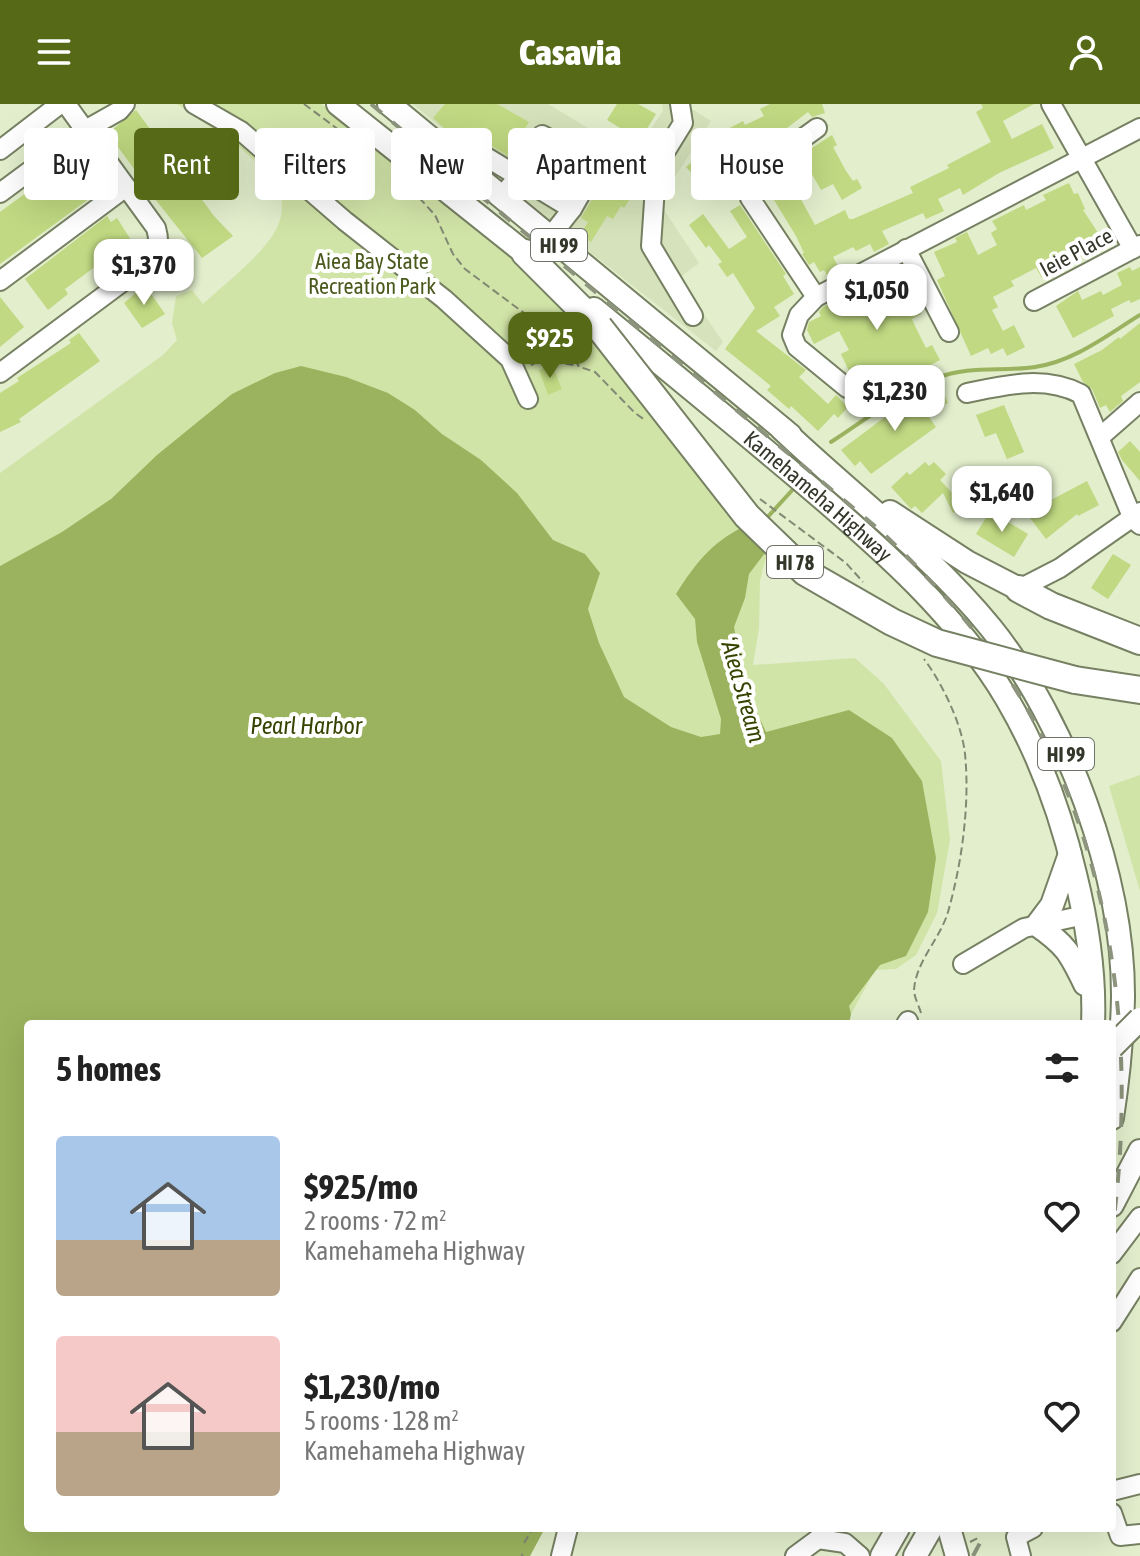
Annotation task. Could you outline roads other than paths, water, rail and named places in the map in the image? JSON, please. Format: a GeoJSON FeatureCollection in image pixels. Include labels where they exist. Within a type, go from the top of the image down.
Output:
{"type":"FeatureCollection","features":[{"type":"Feature","properties":{"kind":"highway","name":"HI 78"},"geometry":{"type":"LineString","coordinates":[[525,253],[599,327],[747,516],[805,572],[892,622],[937,643],[1075,680],[1140,690]]}},
{"type":"Feature","properties":{"kind":"highway"},"geometry":{"type":"LineString","coordinates":[[1019,589],[1064,611],[1140,641]]}},
{"type":"Feature","properties":{"kind":"main road","name":"Kamehameha Highway"},"geometry":{"type":"LineString","coordinates":[[338,104],[771,455],[889,555],[951,621],[1006,698],[1035,755],[1070,854],[1085,915],[1093,1014]]}},
{"type":"Feature","properties":{"kind":"main road","name":"Kamehameha Highway"},"geometry":{"type":"LineString","coordinates":[[389,104],[418,128]]}},
{"type":"Feature","properties":{"kind":"main road","name":"Kamehameha Highway"},"geometry":{"type":"LineString","coordinates":[[492,190],[781,428],[940,572],[991,628],[1034,688],[1061,740],[1091,819],[1106,876],[1120,954],[1123,997],[1116,1091]]}},
{"type":"Feature","properties":{"kind":"main road","name":"Kamehameha Highway"},"geometry":{"type":"LineString","coordinates":[[830,471],[967,562],[1019,589]]}},
{"type":"Feature","properties":{"kind":"main road"},"geometry":{"type":"LineString","coordinates":[[1070,854],[1052,905],[1037,925],[1071,954],[1093,1014]]}},
{"type":"Feature","properties":{"kind":"main road"},"geometry":{"type":"LineString","coordinates":[[1085,915],[1109,936],[1120,954]]}},
{"type":"Feature","properties":{"kind":"main road"},"geometry":{"type":"LineString","coordinates":[[1116,1043],[1140,1019]]}},
{"type":"Feature","properties":{"kind":"main road"},"geometry":{"type":"LineString","coordinates":[[1116,1197],[1140,1151]]}},
{"type":"Feature","properties":{"kind":"main road"},"geometry":{"type":"LineString","coordinates":[[882,1556],[896,1532]]}},
{"type":"Feature","properties":{"kind":"main road"},"geometry":{"type":"LineString","coordinates":[[915,1556],[929,1532]]}},
{"type":"Feature","properties":{"kind":"main road"},"geometry":{"type":"LineString","coordinates":[[950,1532],[957,1556]]}},
{"type":"Feature","properties":{"kind":"street"},"geometry":{"type":"LineString","coordinates":[[0,150],[60,104]]}},
{"type":"Feature","properties":{"kind":"street"},"geometry":{"type":"LineString","coordinates":[[66,104],[84,128]]}},
{"type":"Feature","properties":{"kind":"street"},"geometry":{"type":"LineString","coordinates":[[89,128],[119,111],[125,104]]}},
{"type":"Feature","properties":{"kind":"street"},"geometry":{"type":"LineString","coordinates":[[194,104],[241,131],[345,221],[444,299],[510,359],[528,399]]}},
{"type":"Feature","properties":{"kind":"street"},"geometry":{"type":"LineString","coordinates":[[675,136],[683,123],[680,104]]}},
{"type":"Feature","properties":{"kind":"street"},"geometry":{"type":"LineString","coordinates":[[1051,104],[1136,247]]}},
{"type":"Feature","properties":{"kind":"street"},"geometry":{"type":"LineString","coordinates":[[816,297],[750,198],[748,189],[749,179],[755,173],[817,128]]}},
{"type":"Feature","properties":{"kind":"street"},"geometry":{"type":"LineString","coordinates":[[847,388],[797,347],[792,335],[799,315],[816,297],[1140,128]]}},
{"type":"Feature","properties":{"kind":"street"},"geometry":{"type":"LineString","coordinates":[[0,193],[24,175]]}},
{"type":"Feature","properties":{"kind":"street"},"geometry":{"type":"LineString","coordinates":[[0,373],[156,254],[160,243],[156,228],[118,176]]}},
{"type":"Feature","properties":{"kind":"street"},"geometry":{"type":"LineString","coordinates":[[0,281],[126,187]]}},
{"type":"Feature","properties":{"kind":"street"},"geometry":{"type":"LineString","coordinates":[[501,197],[508,189]]}},
{"type":"Feature","properties":{"kind":"street"},"geometry":{"type":"LineString","coordinates":[[557,200],[572,209]]}},
{"type":"Feature","properties":{"kind":"street"},"geometry":{"type":"LineString","coordinates":[[550,237],[577,200]]}},
{"type":"Feature","properties":{"kind":"street"},"geometry":{"type":"LineString","coordinates":[[654,200],[651,246],[693,316]]}},
{"type":"Feature","properties":{"kind":"street","name":"Ieie Place"},"geometry":{"type":"LineString","coordinates":[[1034,301],[1136,247]]}},
{"type":"Feature","properties":{"kind":"street"},"geometry":{"type":"LineString","coordinates":[[906,249],[949,332]]}},
{"type":"Feature","properties":{"kind":"street"},"geometry":{"type":"LineString","coordinates":[[967,393],[1002,386],[1061,384],[1081,394],[1138,519],[1062,571],[1019,589]]}},
{"type":"Feature","properties":{"kind":"street"},"geometry":{"type":"LineString","coordinates":[[1100,437],[1140,402]]}},
{"type":"Feature","properties":{"kind":"street"},"geometry":{"type":"LineString","coordinates":[[963,964],[1024,928],[1085,915]]}},
{"type":"Feature","properties":{"kind":"street"},"geometry":{"type":"LineString","coordinates":[[1116,1249],[1140,1217]]}},
{"type":"Feature","properties":{"kind":"street"},"geometry":{"type":"LineString","coordinates":[[1116,1316],[1140,1278]]}},
{"type":"Feature","properties":{"kind":"street"},"geometry":{"type":"LineString","coordinates":[[1116,1490],[1140,1484]]}},
{"type":"Feature","properties":{"kind":"street"},"geometry":{"type":"LineString","coordinates":[[1116,1524],[1120,1536],[1140,1534]]}},
{"type":"Feature","properties":{"kind":"street"},"geometry":{"type":"LineString","coordinates":[[561,1556],[568,1532]]}},
{"type":"Feature","properties":{"kind":"street"},"geometry":{"type":"LineString","coordinates":[[571,1532],[573,1556]]}},
{"type":"Feature","properties":{"kind":"street"},"geometry":{"type":"LineString","coordinates":[[1016,1532],[1021,1556]]}},
{"type":"Feature","properties":{"kind":"street"},"geometry":{"type":"LineString","coordinates":[[795,1556],[823,1534],[845,1543],[860,1556]]}},
{"type":"Feature","properties":{"kind":"water","name":"Pearl Harbor"},"geometry":{"type":"Polygon","coordinates":[[[301,366],[346,377],[388,393],[481,460],[517,493],[553,540],[585,554],[600,573],[588,609],[599,643],[624,697],[671,727],[701,737],[720,734],[721,719],[697,642],[695,619],[676,594],[705,555],[743,527],[768,549],[749,574],[745,598],[734,627],[752,702],[766,732],[849,710],[892,738],[922,781],[936,858],[928,912],[906,956],[880,965],[849,1006],[850,1020],[24,1020],[24,1532],[543,1532],[530,1556],[0,1556],[0,566],[62,532],[111,499],[157,455],[232,394],[275,373],[301,366]]]}},
{"type":"Feature","properties":{"kind":"waterway","name":"ʻAiea Stream"},"geometry":{"type":"LineString","coordinates":[[831,442],[896,399],[937,378],[973,370],[1050,364],[1090,346],[1140,315]]}},
{"type":"Feature","properties":{"kind":"waterway","name":"ʻAiea Stream"},"geometry":{"type":"LineString","coordinates":[[764,521],[796,486]]}},
{"type":"Feature","properties":{"kind":"railway"},"geometry":{"type":"LineString","coordinates":[[371,104],[882,532],[937,588],[988,649],[1030,713],[1063,781],[1088,853],[1106,927],[1117,1003],[1122,1080],[1116,1194]]}},
{"type":"Feature","properties":{"kind":"railway"},"geometry":{"type":"LineString","coordinates":[[973,1556],[986,1532]]}},
{"type":"Feature","properties":{"kind":"park label","name":"Aiea Bay State Recreation Park"},"geometry":{"type":"Point","coordinates":[372,274]}}]}
